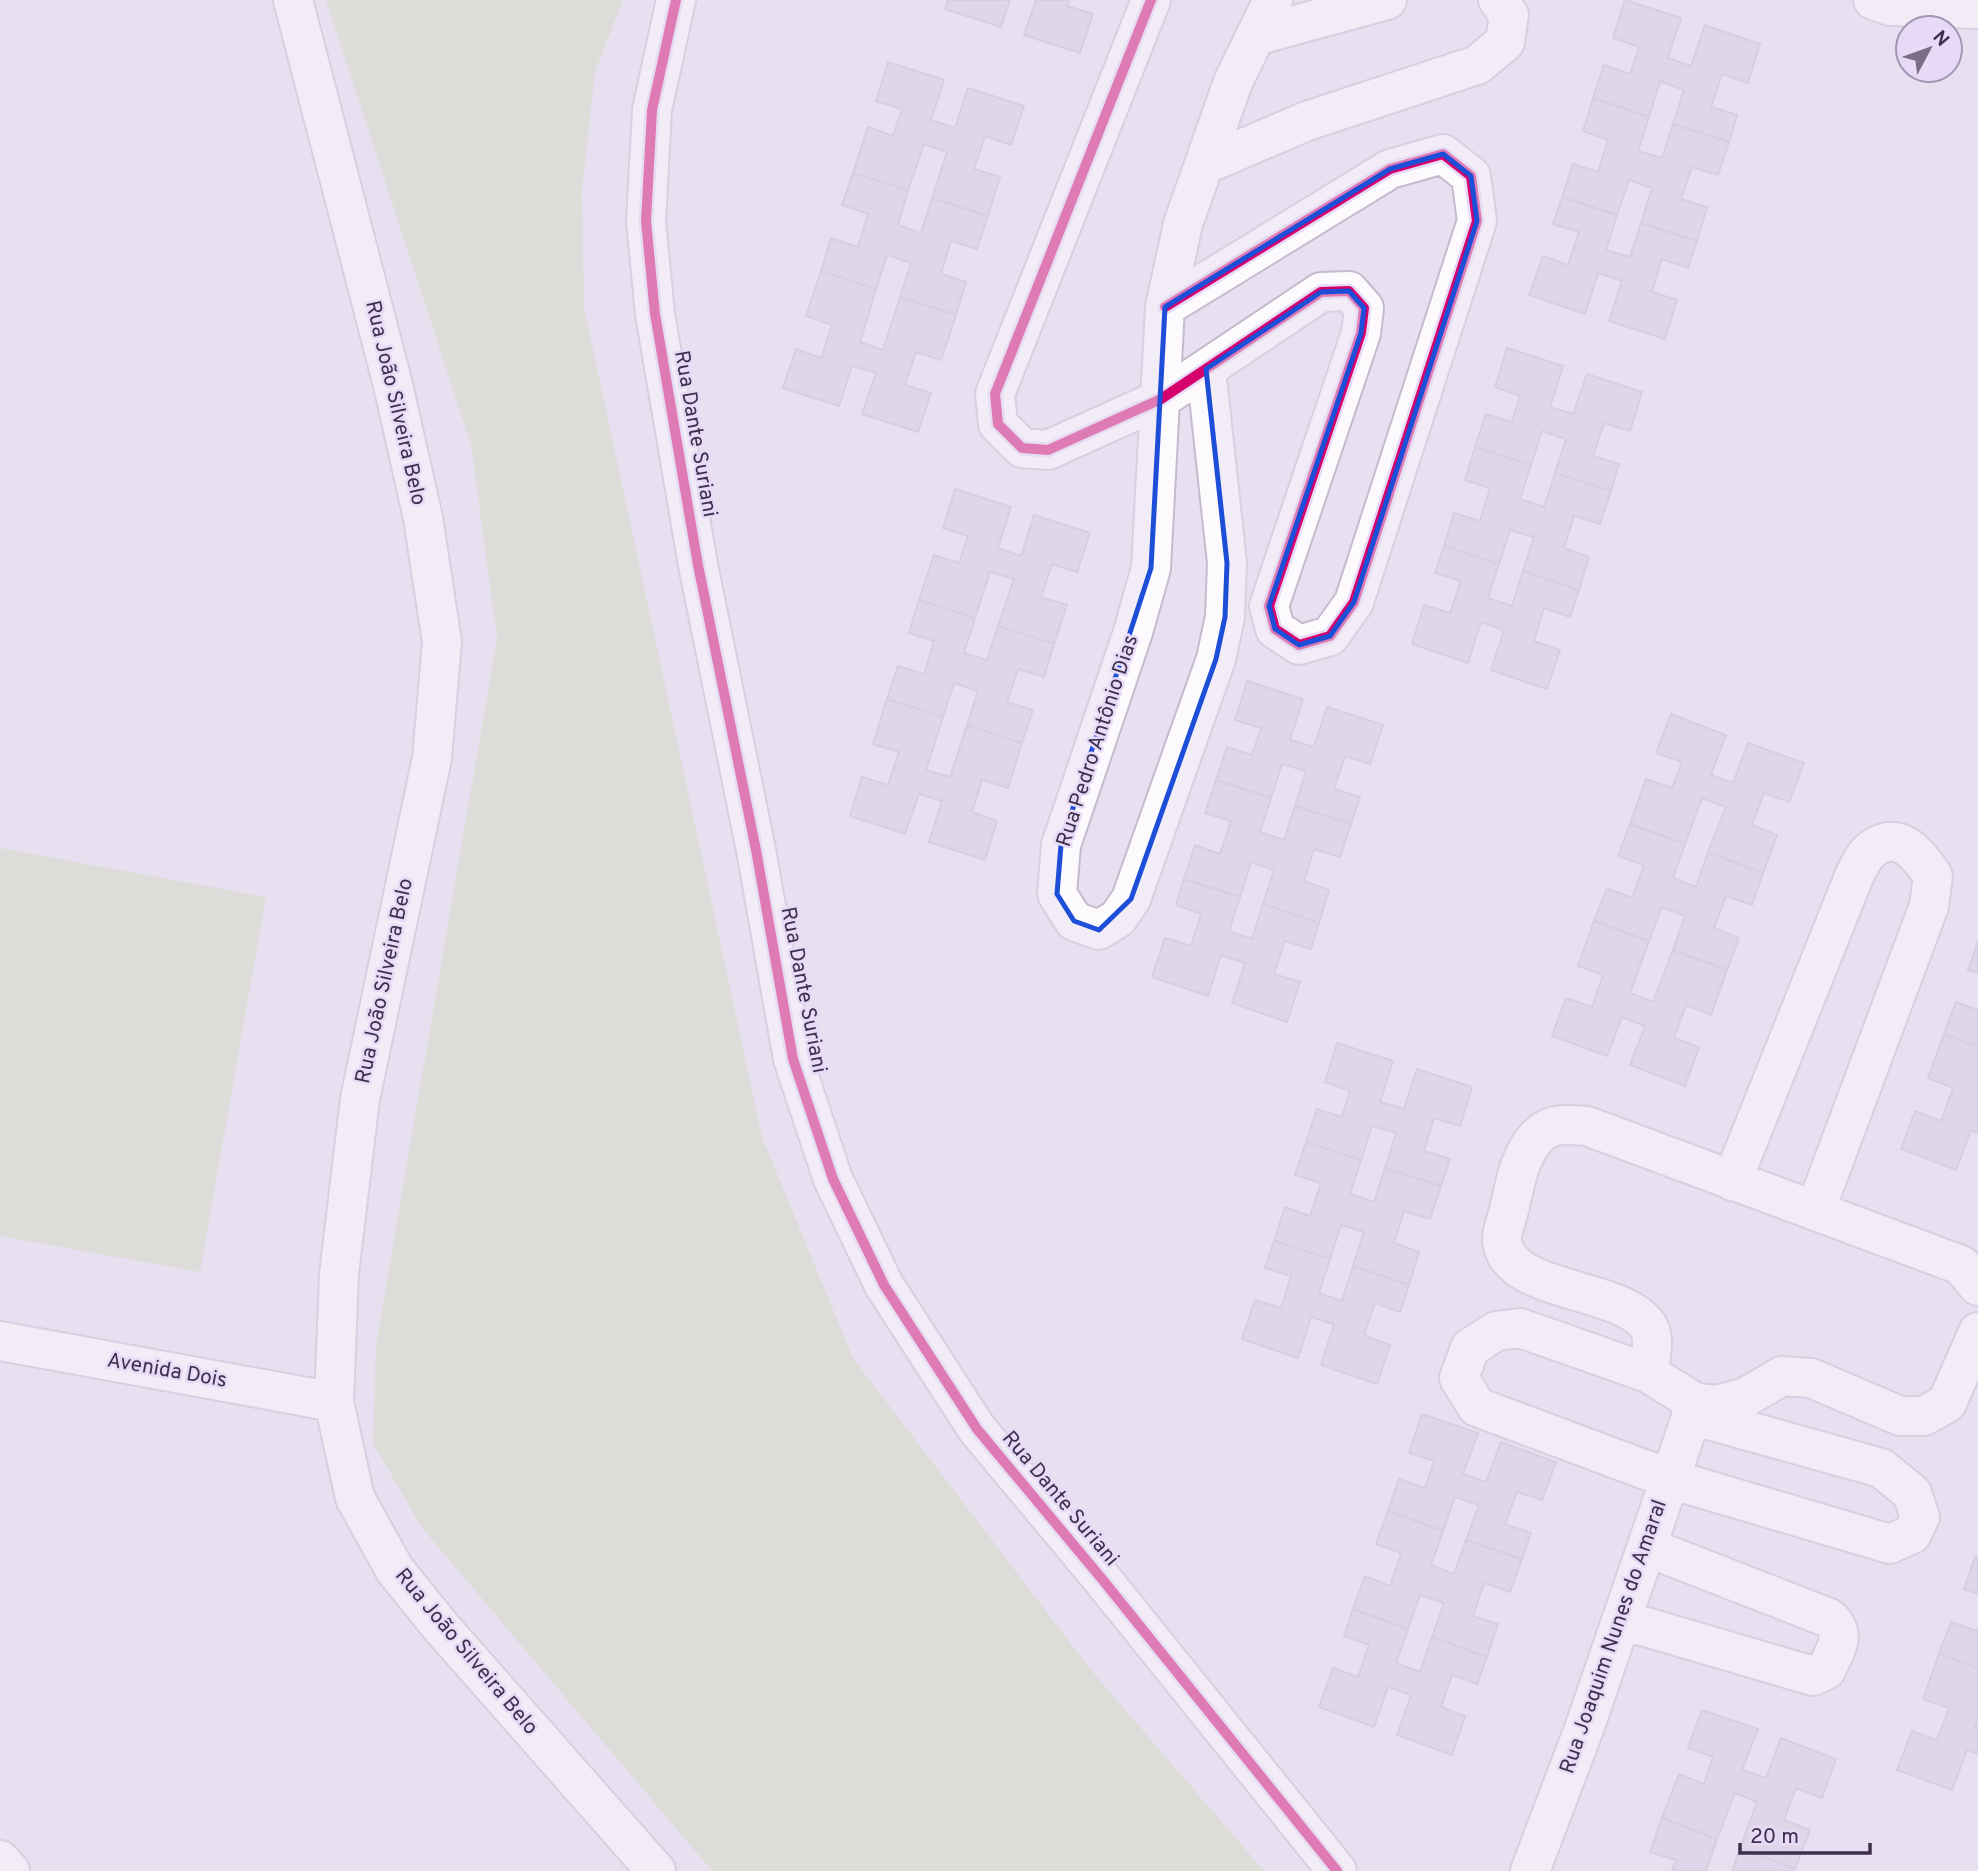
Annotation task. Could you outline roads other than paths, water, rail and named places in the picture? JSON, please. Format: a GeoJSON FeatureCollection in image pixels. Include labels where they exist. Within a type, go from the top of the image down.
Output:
{"type":"FeatureCollection","features":[{"type":"Feature","properties":{"kind":"street","name":"Rua João Silveira Belo"},"geometry":{"type":"LineString","coordinates":[[293,0],[393,385],[423,518],[442,642],[432,758],[360,1099],[339,1274],[334,1402],[355,1498],[395,1570],[441,1628],[656,1871]]}},
{"type":"Feature","properties":{"kind":"street","name":"Rua Dante Suriani"},"geometry":{"type":"LineString","coordinates":[[676,0],[652,110],[646,221],[655,314],[698,565],[756,850],[793,1059],[833,1180],[884,1285],[976,1429],[1102,1579],[1337,1871]]}},
{"type":"Feature","properties":{"kind":"street"},"geometry":{"type":"LineString","coordinates":[[1151,0],[995,394],[998,424],[1022,448],[1048,450],[1161,399],[1321,292],[1349,291],[1364,307],[1361,333],[1269,606],[1275,629],[1299,645],[1330,636],[1354,602],[1477,221],[1471,176],[1443,154],[1390,169],[1165,307]]}},
{"type":"Feature","properties":{"kind":"street","name":"Rua Pedro Antônio Dias"},"geometry":{"type":"LineString","coordinates":[[1206,369],[1227,563],[1224,617],[1216,659],[1131,899],[1118,918],[1099,930],[1074,921],[1056,894],[1061,845],[1133,632],[1151,568],[1165,307],[1183,224],[1233,82],[1273,0]]}},
{"type":"Feature","properties":{"kind":"street"},"geometry":{"type":"LineString","coordinates":[[1255,36],[1387,0]]}},
{"type":"Feature","properties":{"kind":"street"},"geometry":{"type":"LineString","coordinates":[[1204,165],[1307,121],[1477,65],[1505,42],[1508,15],[1498,0]]}},
{"type":"Feature","properties":{"kind":"street"},"geometry":{"type":"LineString","coordinates":[[1873,0],[1890,6],[1978,9]]}},
{"type":"Feature","properties":{"kind":"street"},"geometry":{"type":"LineString","coordinates":[[1732,1181],[1855,874],[1871,850],[1892,842],[1915,849],[1933,876],[1928,906],[1815,1211]]}},
{"type":"Feature","properties":{"kind":"street"},"geometry":{"type":"LineString","coordinates":[[1648,1373],[1652,1348],[1650,1328],[1635,1311],[1540,1279],[1513,1265],[1502,1241],[1521,1162],[1535,1138],[1555,1124],[1587,1126],[1961,1265],[1978,1286]]}},
{"type":"Feature","properties":{"kind":"street"},"geometry":{"type":"LineString","coordinates":[[1520,1328],[1648,1373],[1693,1409],[1881,1468],[1912,1493],[1920,1517],[1912,1534],[1890,1544],[1670,1479],[1478,1407],[1459,1378],[1470,1348],[1496,1331],[1520,1328]]}},
{"type":"Feature","properties":{"kind":"street"},"geometry":{"type":"LineString","coordinates":[[1693,1409],[1746,1397],[1782,1376],[1811,1378],[1900,1416],[1924,1416],[1947,1402],[1978,1332]]}},
{"type":"Feature","properties":{"kind":"street","name":"Avenida Dois"},"geometry":{"type":"LineString","coordinates":[[0,1340],[334,1402]]}},
{"type":"Feature","properties":{"kind":"street","name":"Rua Joaquim Nunes do Amaral"},"geometry":{"type":"LineString","coordinates":[[1530,1871],[1622,1620],[1693,1409]]}},
{"type":"Feature","properties":{"kind":"street"},"geometry":{"type":"LineString","coordinates":[[1622,1620],[1813,1676],[1826,1670],[1841,1637],[1838,1625],[1829,1618],[1647,1547]]}},
{"type":"Feature","properties":{"kind":"street"},"geometry":{"type":"LineString","coordinates":[[0,1860],[10,1871]]}}]}
